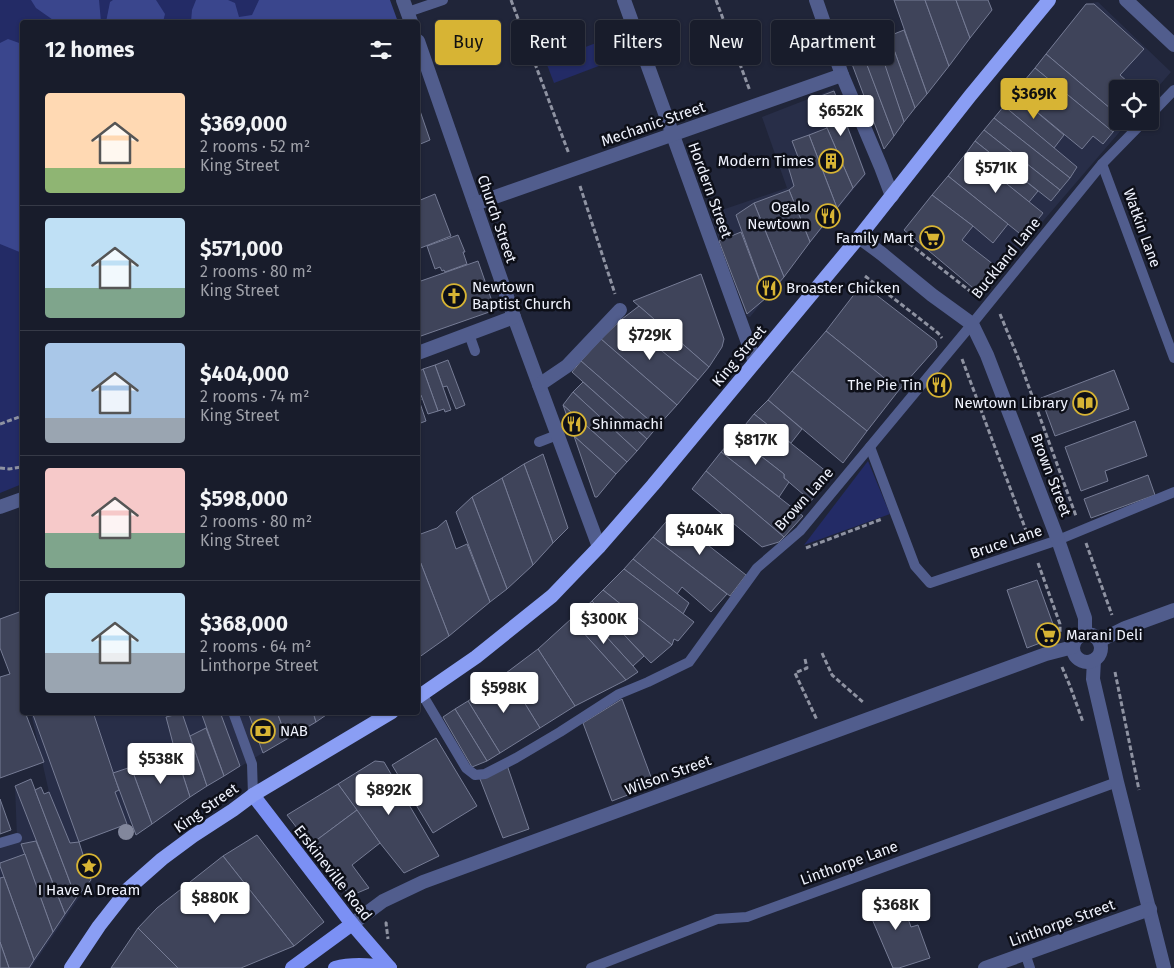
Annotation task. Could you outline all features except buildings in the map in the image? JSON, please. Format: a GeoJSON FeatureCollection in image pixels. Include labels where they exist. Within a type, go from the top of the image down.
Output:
{"type":"FeatureCollection","features":[{"type":"Feature","properties":{"kind":"highway","name":"King Street"},"geometry":{"type":"LineString","coordinates":[[420,695],[476,657],[552,596],[599,547],[653,485],[859,237],[1042,3]]}},
{"type":"Feature","properties":{"kind":"highway","name":"King Street"},"geometry":{"type":"LineString","coordinates":[[71,968],[99,926],[128,889],[162,859],[253,795],[387,715]]}},
{"type":"Feature","properties":{"kind":"main road","name":"Erskineville Road"},"geometry":{"type":"LineString","coordinates":[[253,795],[352,924],[390,968]]}},
{"type":"Feature","properties":{"kind":"main road","name":"Wilson Street"},"geometry":{"type":"LineString","coordinates":[[292,968],[352,924]]}},
{"type":"Feature","properties":{"kind":"main road"},"geometry":{"type":"LineString","coordinates":[[335,968],[362,965],[390,968]]}},
{"type":"Feature","properties":{"kind":"street","name":"Hordern Street"},"geometry":{"type":"LineString","coordinates":[[624,0],[755,362]]}},
{"type":"Feature","properties":{"kind":"street"},"geometry":{"type":"LineString","coordinates":[[816,0],[842,75],[892,196]]}},
{"type":"Feature","properties":{"kind":"street"},"geometry":{"type":"LineString","coordinates":[[1126,0],[1174,45]]}},
{"type":"Feature","properties":{"kind":"street","name":"Church Street"},"geometry":{"type":"LineString","coordinates":[[420,47],[514,317],[599,547]]}},
{"type":"Feature","properties":{"kind":"street","name":"Mechanic Street"},"geometry":{"type":"LineString","coordinates":[[475,204],[842,75]]}},
{"type":"Feature","properties":{"kind":"street","name":"Brown Street"},"geometry":{"type":"LineString","coordinates":[[859,237],[972,324],[987,354],[1058,540],[1085,618],[1085,634]]}},
{"type":"Feature","properties":{"kind":"street"},"geometry":{"type":"LineString","coordinates":[[539,386],[567,366],[620,310]]}},
{"type":"Feature","properties":{"kind":"street"},"geometry":{"type":"LineString","coordinates":[[420,352],[514,317]]}},
{"type":"Feature","properties":{"kind":"street"},"geometry":{"type":"LineString","coordinates":[[0,507],[20,500]]}},
{"type":"Feature","properties":{"kind":"street"},"geometry":{"type":"LineString","coordinates":[[1099,642],[1125,628],[1174,610]]}},
{"type":"Feature","properties":{"kind":"street"},"geometry":{"type":"LineString","coordinates":[[1085,634],[1093,636],[1099,642],[1100,648],[1099,655],[1089,662],[1075,656],[1073,647],[1075,640],[1085,634]]}},
{"type":"Feature","properties":{"kind":"street","name":"Wilson Street"},"geometry":{"type":"LineString","coordinates":[[352,924],[383,901],[423,882],[1046,654],[1073,647]]}},
{"type":"Feature","properties":{"kind":"street"},"geometry":{"type":"LineString","coordinates":[[1094,660],[1093,679],[1164,968]]}},
{"type":"Feature","properties":{"kind":"street","name":"Linthorpe Street"},"geometry":{"type":"LineString","coordinates":[[985,968],[1150,909]]}},
{"type":"Feature","properties":{"kind":"lane"},"geometry":{"type":"LineString","coordinates":[[407,12],[443,0]]}},
{"type":"Feature","properties":{"kind":"lane"},"geometry":{"type":"LineString","coordinates":[[1159,105],[1174,90]]}},
{"type":"Feature","properties":{"kind":"lane","name":"Buckland Lane"},"geometry":{"type":"LineString","coordinates":[[972,324],[1102,164],[1135,130]]}},
{"type":"Feature","properties":{"kind":"lane","name":"Watkin Lane"},"geometry":{"type":"LineString","coordinates":[[1102,164],[1174,358]]}},
{"type":"Feature","properties":{"kind":"lane","name":"Brown Lane"},"geometry":{"type":"LineString","coordinates":[[420,695],[466,768],[475,775],[485,774],[560,732],[619,694],[689,662],[756,568],[800,530],[972,324]]}},
{"type":"Feature","properties":{"kind":"lane"},"geometry":{"type":"LineString","coordinates":[[469,334],[475,351]]}},
{"type":"Feature","properties":{"kind":"lane"},"geometry":{"type":"LineString","coordinates":[[539,442],[557,435]]}},
{"type":"Feature","properties":{"kind":"lane"},"geometry":{"type":"LineString","coordinates":[[870,447],[895,514]]}},
{"type":"Feature","properties":{"kind":"lane","name":"Bruce Lane"},"geometry":{"type":"LineString","coordinates":[[895,514],[915,566],[930,583],[1058,540],[1174,492]]}},
{"type":"Feature","properties":{"kind":"lane"},"geometry":{"type":"LineString","coordinates":[[234,715],[252,764],[253,795]]}},
{"type":"Feature","properties":{"kind":"lane","name":"Linthorpe Lane"},"geometry":{"type":"LineString","coordinates":[[591,968],[717,919],[747,917],[1117,782]]}},
{"type":"Feature","properties":{"kind":"lane"},"geometry":{"type":"LineString","coordinates":[[0,844],[17,838]]}},
{"type":"Feature","properties":{"kind":"lane"},"geometry":{"type":"LineString","coordinates":[[1025,953],[1030,968]]}},
{"type":"Feature","properties":{"kind":"path"},"geometry":{"type":"LineString","coordinates":[[716,0],[756,105]]}},
{"type":"Feature","properties":{"kind":"path"},"geometry":{"type":"LineString","coordinates":[[865,276],[938,333],[963,360],[1061,630]]}},
{"type":"Feature","properties":{"kind":"path"},"geometry":{"type":"LineString","coordinates":[[0,424],[20,417]]}},
{"type":"Feature","properties":{"kind":"path"},"geometry":{"type":"LineString","coordinates":[[0,468],[20,467]]}},
{"type":"Feature","properties":{"kind":"path"},"geometry":{"type":"LineString","coordinates":[[798,551],[895,514]]}},
{"type":"Feature","properties":{"kind":"path"},"geometry":{"type":"LineString","coordinates":[[822,653],[832,675],[866,704]]}},
{"type":"Feature","properties":{"kind":"path"},"geometry":{"type":"LineString","coordinates":[[806,659],[807,668],[795,674],[819,725]]}},
{"type":"Feature","properties":{"kind":"shaded area"},"geometry":{"type":"Polygon","coordinates":[[[0,0],[383,0],[340,20],[20,20],[20,485],[0,493],[0,0]]]}},
{"type":"Feature","properties":{"kind":"shaded area"},"geometry":{"type":"Polygon","coordinates":[[[31,0],[99,0],[101,20],[53,20],[36,8],[31,0]]]}},
{"type":"Feature","properties":{"kind":"shaded area"},"geometry":{"type":"Polygon","coordinates":[[[113,0],[156,0],[165,14],[164,20],[106,20],[110,2],[113,0]]]}},
{"type":"Feature","properties":{"kind":"shaded area"},"geometry":{"type":"Polygon","coordinates":[[[196,0],[228,0],[235,3],[239,17],[252,15],[259,0],[390,0],[397,20],[191,20],[192,10],[196,0]]]}},
{"type":"Feature","properties":{"kind":"shaded area"},"geometry":{"type":"Polygon","coordinates":[[[1098,2],[1171,72],[1159,86],[1159,80],[1109,80],[1109,130],[1121,130],[982,292],[904,230],[1086,4],[1098,2]]]}},
{"type":"Feature","properties":{"kind":"shaded area"},"geometry":{"type":"Polygon","coordinates":[[[8,39],[20,43],[20,252],[0,244],[0,43],[8,39]]]}},
{"type":"Feature","properties":{"kind":"shaded area"},"geometry":{"type":"Polygon","coordinates":[[[595,43],[595,65],[601,65],[554,83],[547,65],[585,65],[585,47],[595,43]]]}},
{"type":"Feature","properties":{"kind":"shaded area"},"geometry":{"type":"Polygon","coordinates":[[[834,89],[866,174],[750,317],[747,316],[710,214],[787,188],[762,117],[834,89]]]}},
{"type":"Feature","properties":{"kind":"shaded area"},"geometry":{"type":"Polygon","coordinates":[[[868,461],[890,514],[804,545],[868,461]]]}},
{"type":"Feature","properties":{"kind":"shaded area"},"geometry":{"type":"Polygon","coordinates":[[[31,715],[326,715],[190,797],[136,835],[131,823],[79,842],[91,880],[31,968],[0,968],[0,844],[17,838],[15,786],[31,779],[35,790],[41,787],[44,794],[49,792],[31,715]]]}},
{"type":"Feature","properties":{"kind":"place","name":"Modern Times"},"geometry":{"type":"Point","coordinates":[831,161]}},
{"type":"Feature","properties":{"kind":"place","name":"Ogalo Newtown"},"geometry":{"type":"Point","coordinates":[828,216]}},
{"type":"Feature","properties":{"kind":"place","name":"Family Mart"},"geometry":{"type":"Point","coordinates":[932,238]}},
{"type":"Feature","properties":{"kind":"place","name":"Broaster Chicken"},"geometry":{"type":"Point","coordinates":[769,288]}},
{"type":"Feature","properties":{"kind":"place","name":"Newtown Baptist Church"},"geometry":{"type":"Point","coordinates":[454,296]}},
{"type":"Feature","properties":{"kind":"place","name":"The Pie Tin"},"geometry":{"type":"Point","coordinates":[939,385]}},
{"type":"Feature","properties":{"kind":"place","name":"Newtown Library"},"geometry":{"type":"Point","coordinates":[1085,403]}},
{"type":"Feature","properties":{"kind":"place","name":"Shinmachi"},"geometry":{"type":"Point","coordinates":[574,424]}},
{"type":"Feature","properties":{"kind":"place","name":"Marani Deli"},"geometry":{"type":"Point","coordinates":[1048,635]}},
{"type":"Feature","properties":{"kind":"place","name":"NAB"},"geometry":{"type":"Point","coordinates":[263,731]}},
{"type":"Feature","properties":{"kind":"place","name":"I Have A Dream"},"geometry":{"type":"Point","coordinates":[89,866]}}]}
